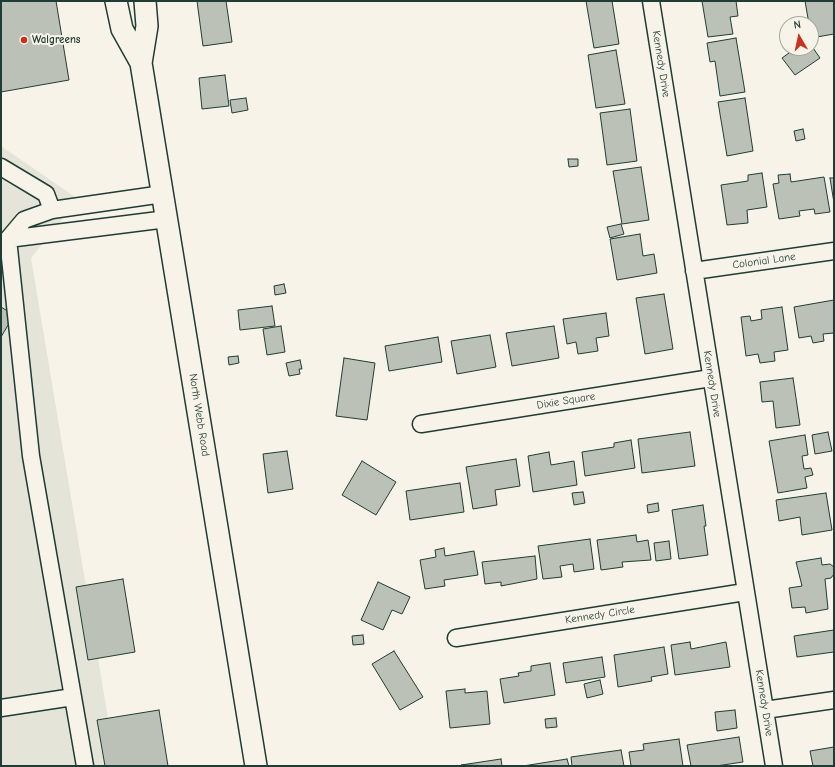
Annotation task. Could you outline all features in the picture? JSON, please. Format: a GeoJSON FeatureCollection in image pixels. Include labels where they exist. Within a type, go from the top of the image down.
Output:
{"type":"FeatureCollection","features":[{"type":"Feature","properties":{"kind":"main road","name":"North Webb Road"},"geometry":{"type":"LineString","coordinates":[[116,1],[122,29],[141,63]]}},
{"type":"Feature","properties":{"kind":"main road","name":"North Webb Road"},"geometry":{"type":"LineString","coordinates":[[145,1],[147,26],[141,63],[256,766]]}},
{"type":"Feature","properties":{"kind":"street","name":"Kennedy Drive"},"geometry":{"type":"LineString","coordinates":[[651,1],[774,766]]}},
{"type":"Feature","properties":{"kind":"street"},"geometry":{"type":"LineString","coordinates":[[1,167],[46,194],[52,210]]}},
{"type":"Feature","properties":{"kind":"street"},"geometry":{"type":"LineString","coordinates":[[85,766],[31,456],[8,239],[24,220],[52,210],[163,194]]}},
{"type":"Feature","properties":{"kind":"street"},"geometry":{"type":"LineString","coordinates":[[8,239],[167,218]]}},
{"type":"Feature","properties":{"kind":"street","name":"Colonial Lane"},"geometry":{"type":"LineString","coordinates":[[694,271],[834,251]]}},
{"type":"Feature","properties":{"kind":"street","name":"Dixie Square"},"geometry":{"type":"LineString","coordinates":[[421,424],[711,378]]}},
{"type":"Feature","properties":{"kind":"street","name":"Kennedy Circle"},"geometry":{"type":"LineString","coordinates":[[456,638],[745,592]]}},
{"type":"Feature","properties":{"kind":"street"},"geometry":{"type":"LineString","coordinates":[[1,708],[73,697]]}},
{"type":"Feature","properties":{"kind":"street"},"geometry":{"type":"LineString","coordinates":[[765,710],[834,700]]}},
{"type":"Feature","properties":{"kind":"shaded area"},"geometry":{"type":"Polygon","coordinates":[[[1,146],[78,199],[31,258],[116,766],[1,766],[1,146]]]}},
{"type":"Feature","properties":{"kind":"building"},"geometry":{"type":"Polygon","coordinates":[[[1,1],[56,1],[69,80],[1,92],[1,1]]]}},
{"type":"Feature","properties":{"kind":"building"},"geometry":{"type":"Polygon","coordinates":[[[197,1],[226,1],[232,42],[203,46],[197,1]]]}},
{"type":"Feature","properties":{"kind":"building"},"geometry":{"type":"Polygon","coordinates":[[[586,1],[612,1],[619,44],[594,48],[586,1]]]}},
{"type":"Feature","properties":{"kind":"building"},"geometry":{"type":"Polygon","coordinates":[[[702,1],[736,1],[738,16],[730,17],[733,34],[708,37],[702,1]]]}},
{"type":"Feature","properties":{"kind":"building"},"geometry":{"type":"Polygon","coordinates":[[[805,1],[834,1],[834,34],[819,37],[819,16],[808,16],[805,1]]]}},
{"type":"Feature","properties":{"kind":"building"},"geometry":{"type":"Polygon","coordinates":[[[736,38],[745,92],[720,96],[715,61],[710,62],[707,43],[736,38]]]}},
{"type":"Feature","properties":{"kind":"building"},"geometry":{"type":"Polygon","coordinates":[[[616,50],[625,104],[596,108],[588,55],[616,50]]]}},
{"type":"Feature","properties":{"kind":"building"},"geometry":{"type":"Polygon","coordinates":[[[785,56],[819,56],[820,58],[795,75],[782,58],[785,56]]]}},
{"type":"Feature","properties":{"kind":"building"},"geometry":{"type":"Polygon","coordinates":[[[225,75],[229,106],[202,109],[199,78],[225,75]]]}},
{"type":"Feature","properties":{"kind":"building"},"geometry":{"type":"Polygon","coordinates":[[[246,98],[248,110],[232,113],[230,100],[246,98]]]}},
{"type":"Feature","properties":{"kind":"building"},"geometry":{"type":"Polygon","coordinates":[[[745,98],[753,151],[727,156],[718,102],[745,98]]]}},
{"type":"Feature","properties":{"kind":"building"},"geometry":{"type":"Polygon","coordinates":[[[630,109],[637,161],[607,165],[600,113],[630,109]]]}},
{"type":"Feature","properties":{"kind":"building"},"geometry":{"type":"Polygon","coordinates":[[[803,129],[805,139],[796,141],[794,131],[803,129]]]}},
{"type":"Feature","properties":{"kind":"building"},"geometry":{"type":"Polygon","coordinates":[[[568,159],[578,159],[578,166],[569,167],[568,159]]]}},
{"type":"Feature","properties":{"kind":"building"},"geometry":{"type":"Polygon","coordinates":[[[641,167],[649,220],[622,224],[613,171],[641,167]]]}},
{"type":"Feature","properties":{"kind":"building"},"geometry":{"type":"Polygon","coordinates":[[[762,173],[767,207],[747,210],[748,223],[727,225],[721,185],[748,181],[748,175],[762,173]]]}},
{"type":"Feature","properties":{"kind":"building"},"geometry":{"type":"Polygon","coordinates":[[[790,174],[791,182],[824,177],[830,212],[815,214],[814,209],[799,211],[800,216],[779,219],[773,184],[779,183],[778,175],[790,174]]]}},
{"type":"Feature","properties":{"kind":"building"},"geometry":{"type":"Polygon","coordinates":[[[830,178],[834,178],[834,203],[830,178]]]}},
{"type":"Feature","properties":{"kind":"building"},"geometry":{"type":"Polygon","coordinates":[[[621,224],[624,234],[610,238],[607,227],[621,224]]]}},
{"type":"Feature","properties":{"kind":"building"},"geometry":{"type":"Polygon","coordinates":[[[640,234],[643,256],[654,254],[657,273],[617,280],[610,239],[640,234]]]}},
{"type":"Feature","properties":{"kind":"building"},"geometry":{"type":"Polygon","coordinates":[[[284,284],[286,293],[275,295],[274,286],[284,284]]]}},
{"type":"Feature","properties":{"kind":"building"},"geometry":{"type":"Polygon","coordinates":[[[664,294],[673,349],[645,354],[636,298],[664,294]]]}},
{"type":"Feature","properties":{"kind":"building"},"geometry":{"type":"Polygon","coordinates":[[[834,300],[834,333],[823,334],[824,341],[813,343],[811,336],[799,338],[794,307],[834,300]]]}},
{"type":"Feature","properties":{"kind":"building"},"geometry":{"type":"Polygon","coordinates":[[[272,306],[275,326],[240,330],[238,310],[272,306]]]}},
{"type":"Feature","properties":{"kind":"building"},"geometry":{"type":"Polygon","coordinates":[[[1,307],[14,315],[1,337],[1,307]]]}},
{"type":"Feature","properties":{"kind":"building"},"geometry":{"type":"Polygon","coordinates":[[[782,307],[788,350],[774,352],[775,361],[760,363],[758,354],[746,356],[741,317],[750,316],[751,321],[762,319],[761,310],[782,307]]]}},
{"type":"Feature","properties":{"kind":"building"},"geometry":{"type":"Polygon","coordinates":[[[606,313],[609,336],[596,338],[598,351],[578,354],[576,342],[567,344],[563,319],[606,313]]]}},
{"type":"Feature","properties":{"kind":"building"},"geometry":{"type":"Polygon","coordinates":[[[281,326],[285,352],[267,355],[263,329],[281,326]]]}},
{"type":"Feature","properties":{"kind":"building"},"geometry":{"type":"Polygon","coordinates":[[[554,326],[559,358],[512,366],[506,333],[554,326]]]}},
{"type":"Feature","properties":{"kind":"building"},"geometry":{"type":"Polygon","coordinates":[[[490,335],[496,367],[457,374],[451,341],[490,335]]]}},
{"type":"Feature","properties":{"kind":"building"},"geometry":{"type":"Polygon","coordinates":[[[438,337],[442,362],[389,371],[385,346],[438,337]]]}},
{"type":"Feature","properties":{"kind":"building"},"geometry":{"type":"Polygon","coordinates":[[[238,356],[239,363],[229,365],[228,357],[238,356]]]}},
{"type":"Feature","properties":{"kind":"building"},"geometry":{"type":"Polygon","coordinates":[[[344,358],[375,363],[367,420],[336,416],[344,358]]]}},
{"type":"Feature","properties":{"kind":"building"},"geometry":{"type":"Polygon","coordinates":[[[300,360],[302,369],[299,369],[300,374],[289,376],[286,363],[300,360]]]}},
{"type":"Feature","properties":{"kind":"building"},"geometry":{"type":"Polygon","coordinates":[[[793,378],[800,425],[776,428],[773,401],[762,402],[760,382],[793,378]]]}},
{"type":"Feature","properties":{"kind":"building"},"geometry":{"type":"Polygon","coordinates":[[[690,432],[695,466],[642,473],[638,439],[690,432]]]}},
{"type":"Feature","properties":{"kind":"building"},"geometry":{"type":"Polygon","coordinates":[[[828,432],[832,451],[815,454],[812,435],[828,432]]]}},
{"type":"Feature","properties":{"kind":"building"},"geometry":{"type":"Polygon","coordinates":[[[805,435],[808,455],[802,456],[804,469],[811,468],[813,475],[805,477],[807,488],[778,493],[769,441],[805,435]]]}},
{"type":"Feature","properties":{"kind":"building"},"geometry":{"type":"Polygon","coordinates":[[[631,440],[635,468],[585,476],[582,452],[614,447],[614,443],[631,440]]]}},
{"type":"Feature","properties":{"kind":"building"},"geometry":{"type":"Polygon","coordinates":[[[287,451],[293,489],[268,493],[263,454],[287,451]]]}},
{"type":"Feature","properties":{"kind":"building"},"geometry":{"type":"Polygon","coordinates":[[[549,452],[551,465],[574,461],[577,485],[533,492],[528,456],[549,452]]]}},
{"type":"Feature","properties":{"kind":"building"},"geometry":{"type":"Polygon","coordinates":[[[516,459],[520,486],[495,490],[497,505],[473,509],[466,467],[516,459]]]}},
{"type":"Feature","properties":{"kind":"building"},"geometry":{"type":"Polygon","coordinates":[[[362,461],[396,482],[376,515],[342,495],[362,461]]]}},
{"type":"Feature","properties":{"kind":"building"},"geometry":{"type":"Polygon","coordinates":[[[460,483],[464,512],[410,520],[406,491],[460,483]]]}},
{"type":"Feature","properties":{"kind":"building"},"geometry":{"type":"Polygon","coordinates":[[[583,492],[585,503],[574,505],[572,493],[583,492]]]}},
{"type":"Feature","properties":{"kind":"building"},"geometry":{"type":"Polygon","coordinates":[[[826,493],[832,530],[802,535],[800,517],[779,521],[776,500],[826,493]]]}},
{"type":"Feature","properties":{"kind":"building"},"geometry":{"type":"Polygon","coordinates":[[[658,503],[659,511],[648,513],[647,505],[658,503]]]}},
{"type":"Feature","properties":{"kind":"building"},"geometry":{"type":"Polygon","coordinates":[[[703,505],[708,555],[679,559],[672,510],[703,505]]]}},
{"type":"Feature","properties":{"kind":"building"},"geometry":{"type":"Polygon","coordinates":[[[636,535],[637,542],[648,540],[651,560],[622,562],[623,567],[601,570],[597,540],[636,535]]]}},
{"type":"Feature","properties":{"kind":"building"},"geometry":{"type":"Polygon","coordinates":[[[590,539],[594,569],[574,572],[573,564],[560,566],[562,577],[543,579],[538,546],[590,539]]]}},
{"type":"Feature","properties":{"kind":"building"},"geometry":{"type":"Polygon","coordinates":[[[669,541],[671,559],[656,561],[654,543],[669,541]]]}},
{"type":"Feature","properties":{"kind":"building"},"geometry":{"type":"Polygon","coordinates":[[[444,548],[445,556],[474,551],[478,575],[444,580],[445,586],[425,589],[420,560],[436,557],[435,550],[444,548]]]}},
{"type":"Feature","properties":{"kind":"building"},"geometry":{"type":"Polygon","coordinates":[[[535,556],[537,579],[501,586],[501,582],[485,584],[482,562],[535,556]]]}},
{"type":"Feature","properties":{"kind":"building"},"geometry":{"type":"Polygon","coordinates":[[[821,558],[822,565],[830,564],[834,567],[834,574],[831,578],[825,579],[828,609],[806,613],[805,607],[792,608],[789,588],[802,586],[796,562],[821,558]]]}},
{"type":"Feature","properties":{"kind":"building"},"geometry":{"type":"Polygon","coordinates":[[[123,579],[135,652],[88,660],[76,587],[123,579]]]}},
{"type":"Feature","properties":{"kind":"building"},"geometry":{"type":"Polygon","coordinates":[[[378,582],[410,597],[402,614],[392,610],[383,630],[361,620],[378,582]]]}},
{"type":"Feature","properties":{"kind":"building"},"geometry":{"type":"Polygon","coordinates":[[[834,630],[834,652],[797,657],[794,636],[834,630]]]}},
{"type":"Feature","properties":{"kind":"building"},"geometry":{"type":"Polygon","coordinates":[[[363,635],[364,644],[353,645],[352,636],[363,635]]]}},
{"type":"Feature","properties":{"kind":"building"},"geometry":{"type":"Polygon","coordinates":[[[690,642],[691,649],[726,642],[730,667],[675,675],[671,645],[690,642]]]}},
{"type":"Feature","properties":{"kind":"building"},"geometry":{"type":"Polygon","coordinates":[[[664,647],[668,674],[651,677],[652,681],[618,687],[614,655],[664,647]]]}},
{"type":"Feature","properties":{"kind":"building"},"geometry":{"type":"Polygon","coordinates":[[[394,651],[423,697],[400,710],[372,664],[394,651]]]}},
{"type":"Feature","properties":{"kind":"building"},"geometry":{"type":"Polygon","coordinates":[[[602,657],[605,677],[566,683],[563,663],[602,657]]]}},
{"type":"Feature","properties":{"kind":"building"},"geometry":{"type":"Polygon","coordinates":[[[550,663],[555,695],[504,703],[500,679],[519,676],[518,673],[531,671],[531,666],[550,663]]]}},
{"type":"Feature","properties":{"kind":"building"},"geometry":{"type":"Polygon","coordinates":[[[600,680],[603,694],[587,698],[584,684],[600,680]]]}},
{"type":"Feature","properties":{"kind":"building"},"geometry":{"type":"Polygon","coordinates":[[[465,689],[465,693],[487,691],[490,724],[450,728],[446,691],[465,689]]]}},
{"type":"Feature","properties":{"kind":"building"},"geometry":{"type":"Polygon","coordinates":[[[159,710],[168,766],[105,766],[97,720],[159,710]]]}},
{"type":"Feature","properties":{"kind":"building"},"geometry":{"type":"Polygon","coordinates":[[[735,710],[737,728],[717,731],[715,712],[735,710]]]}},
{"type":"Feature","properties":{"kind":"building"},"geometry":{"type":"Polygon","coordinates":[[[556,718],[557,727],[546,728],[545,719],[556,718]]]}},
{"type":"Feature","properties":{"kind":"building"},"geometry":{"type":"Polygon","coordinates":[[[739,737],[743,762],[716,766],[691,766],[687,745],[739,737]]]}},
{"type":"Feature","properties":{"kind":"building"},"geometry":{"type":"Polygon","coordinates":[[[679,739],[683,766],[631,766],[629,752],[644,750],[643,744],[679,739]]]}},
{"type":"Feature","properties":{"kind":"building"},"geometry":{"type":"Polygon","coordinates":[[[834,747],[834,766],[813,766],[810,751],[834,747]]]}},
{"type":"Feature","properties":{"kind":"building"},"geometry":{"type":"Polygon","coordinates":[[[621,750],[624,766],[572,766],[571,757],[621,750]]]}},
{"type":"Feature","properties":{"kind":"building"},"geometry":{"type":"Polygon","coordinates":[[[501,759],[502,766],[461,765],[501,759]]]}},
{"type":"Feature","properties":{"kind":"building"},"geometry":{"type":"Polygon","coordinates":[[[567,759],[569,766],[523,766],[567,759]]]}},
{"type":"Feature","properties":{"kind":"place","name":"Walgreens"},"geometry":{"type":"Point","coordinates":[24,40]}}]}
